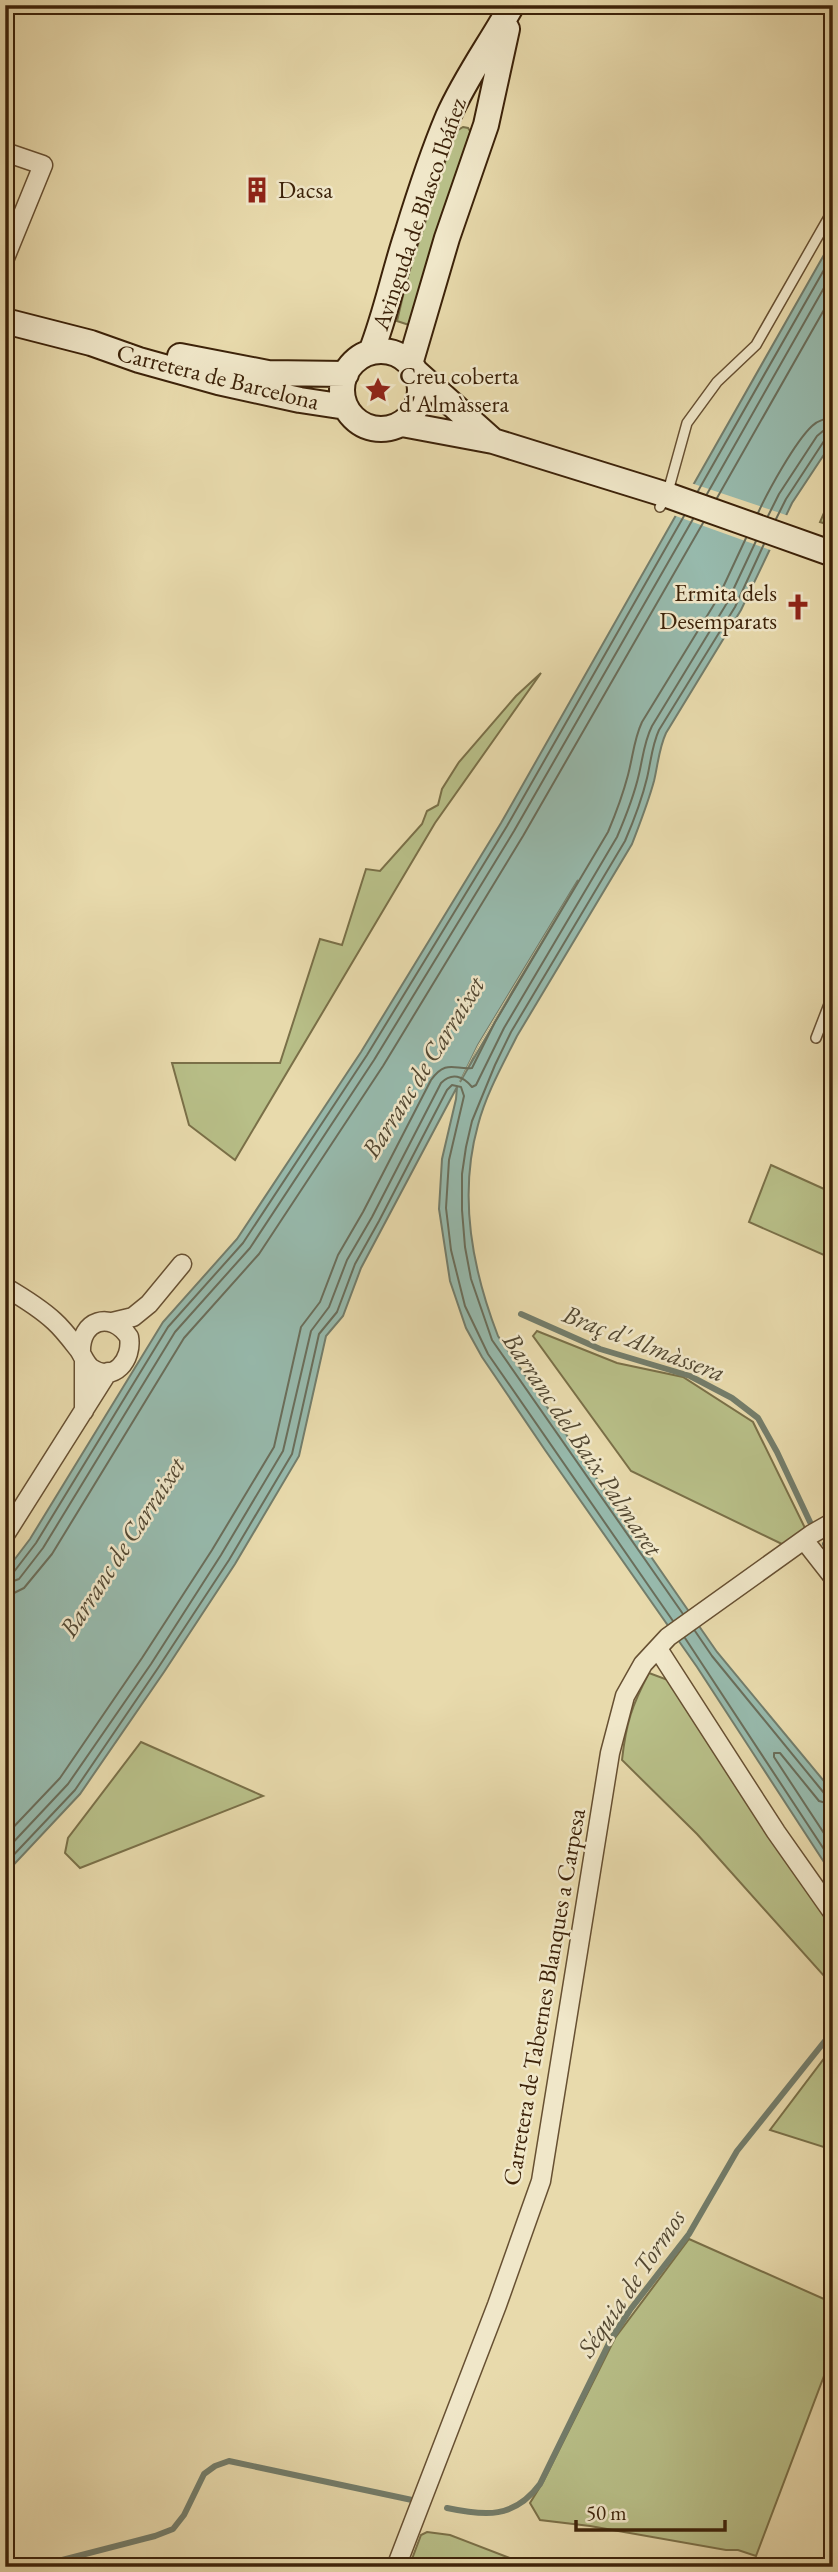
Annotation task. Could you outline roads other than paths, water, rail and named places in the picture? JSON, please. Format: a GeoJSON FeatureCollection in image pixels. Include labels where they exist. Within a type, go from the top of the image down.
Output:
{"type":"FeatureCollection","features":[{"type":"Feature","properties":{"kind":"main road","name":"Avinguda de Blasco Ibáñez"},"geometry":{"type":"LineString","coordinates":[[371,352],[382,325],[407,234],[447,119],[463,83],[485,52],[512,5]]}},
{"type":"Feature","properties":{"kind":"main road","name":"Avinguda de Blasco Ibáñez"},"geometry":{"type":"LineString","coordinates":[[413,368],[447,238],[486,125],[512,5]]}},
{"type":"Feature","properties":{"kind":"main road"},"geometry":{"type":"LineString","coordinates":[[463,83],[471,92],[477,94],[493,90]]}},
{"type":"Feature","properties":{"kind":"main road"},"geometry":{"type":"LineString","coordinates":[[447,119],[467,111],[474,113],[486,125]]}},
{"type":"Feature","properties":{"kind":"main road","name":"Carretera de Barcelona"},"geometry":{"type":"LineString","coordinates":[[5,321],[91,343],[139,360],[218,382],[346,407]]}},
{"type":"Feature","properties":{"kind":"main road","name":"Carretera de Barcelona"},"geometry":{"type":"LineString","coordinates":[[91,343],[143,349],[268,373],[345,374]]}},
{"type":"Feature","properties":{"kind":"main road"},"geometry":{"type":"LineString","coordinates":[[493,441],[399,355],[386,351],[371,352],[355,361],[345,374],[343,385],[346,407],[353,417],[367,427],[380,429],[402,424],[493,441],[667,500],[786,536],[833,554]]}},
{"type":"Feature","properties":{"kind":"main road"},"geometry":{"type":"LineString","coordinates":[[402,424],[414,413],[419,400],[421,387],[413,368]]}},
{"type":"Feature","properties":{"kind":"street"},"geometry":{"type":"LineString","coordinates":[[5,152],[43,165],[5,258]]}},
{"type":"Feature","properties":{"kind":"street"},"geometry":{"type":"LineString","coordinates":[[84,1411],[83,1334],[97,1322],[133,1317],[149,1304],[182,1264]]}},
{"type":"Feature","properties":{"kind":"street"},"geometry":{"type":"LineString","coordinates":[[5,1287],[54,1321],[91,1368],[108,1372],[117,1369],[129,1355],[130,1343],[149,1304]]}},
{"type":"Feature","properties":{"kind":"street"},"geometry":{"type":"LineString","coordinates":[[54,1321],[93,1325]]}},
{"type":"Feature","properties":{"kind":"street"},"geometry":{"type":"LineString","coordinates":[[112,1322],[124,1329],[130,1343]]}},
{"type":"Feature","properties":{"kind":"street"},"geometry":{"type":"LineString","coordinates":[[5,1535],[108,1372]]}},
{"type":"Feature","properties":{"kind":"street","name":"Carretera de Tabernes Blanques a Carpesa"},"geometry":{"type":"LineString","coordinates":[[396,2567],[497,2305],[541,2180],[610,1753],[625,1696],[643,1664],[663,1643],[808,1537],[833,1522]]}},
{"type":"Feature","properties":{"kind":"street"},"geometry":{"type":"LineString","coordinates":[[808,1537],[833,1577]]}},
{"type":"Feature","properties":{"kind":"street"},"geometry":{"type":"LineString","coordinates":[[663,1643],[776,1832],[833,1913]]}},
{"type":"Feature","properties":{"kind":"lane"},"geometry":{"type":"LineString","coordinates":[[667,500],[687,423],[717,382],[756,345],[833,210]]}},
{"type":"Feature","properties":{"kind":"lane"},"geometry":{"type":"LineString","coordinates":[[816,1038],[833,994]]}},
{"type":"Feature","properties":{"kind":"water","name":"Barranc de Carraixet"},"geometry":{"type":"Polygon","coordinates":[[[833,239],[833,441],[792,503],[741,610],[666,733],[652,789],[632,844],[517,1036],[495,1079],[481,1113],[472,1152],[469,1205],[475,1259],[498,1336],[717,1652],[833,1792],[833,1876],[697,1667],[545,1450],[482,1357],[466,1328],[450,1281],[439,1209],[442,1159],[457,1087],[361,1268],[343,1316],[326,1336],[299,1456],[235,1564],[80,1794],[5,1874],[5,1572],[30,1539],[163,1322],[237,1239],[361,1052],[501,823],[833,239]],[[578,880],[478,1045],[460,1082],[578,880]]]}},
{"type":"Feature","properties":{"kind":"waterway","name":"Braç d'Almàssera"},"geometry":{"type":"LineString","coordinates":[[521,1314],[600,1349],[690,1376],[732,1398],[758,1418],[810,1522]]}},
{"type":"Feature","properties":{"kind":"waterway"},"geometry":{"type":"LineString","coordinates":[[831,1506],[829,1486],[833,1457]]}},
{"type":"Feature","properties":{"kind":"waterway","name":"Braç d'Almàssera"},"geometry":{"type":"LineString","coordinates":[[825,1544],[833,1553]]}},
{"type":"Feature","properties":{"kind":"waterway","name":"Séquia de Tormos"},"geometry":{"type":"LineString","coordinates":[[447,2508],[474,2513],[498,2512],[520,2504],[540,2484],[611,2339],[689,2234],[737,2151],[833,2031]]}},
{"type":"Feature","properties":{"kind":"waterway","name":"Séquia de Tormos"},"geometry":{"type":"LineString","coordinates":[[35,2567],[173,2529],[184,2515],[204,2474],[229,2461],[412,2500]]}},
{"type":"Feature","properties":{"kind":"place","name":"Dacsa"},"geometry":{"type":"Point","coordinates":[257,190]}},
{"type":"Feature","properties":{"kind":"place","name":"Creu coberta d'Almàssera"},"geometry":{"type":"Point","coordinates":[378,390]}},
{"type":"Feature","properties":{"kind":"place","name":"Ermita dels Desemparats"},"geometry":{"type":"Point","coordinates":[798,607]}},
{"type":"Feature","properties":{"kind":"water label","name":"Barranc del Baix Palmaret"},"geometry":{"type":"Point","coordinates":[583,1444]}}]}
